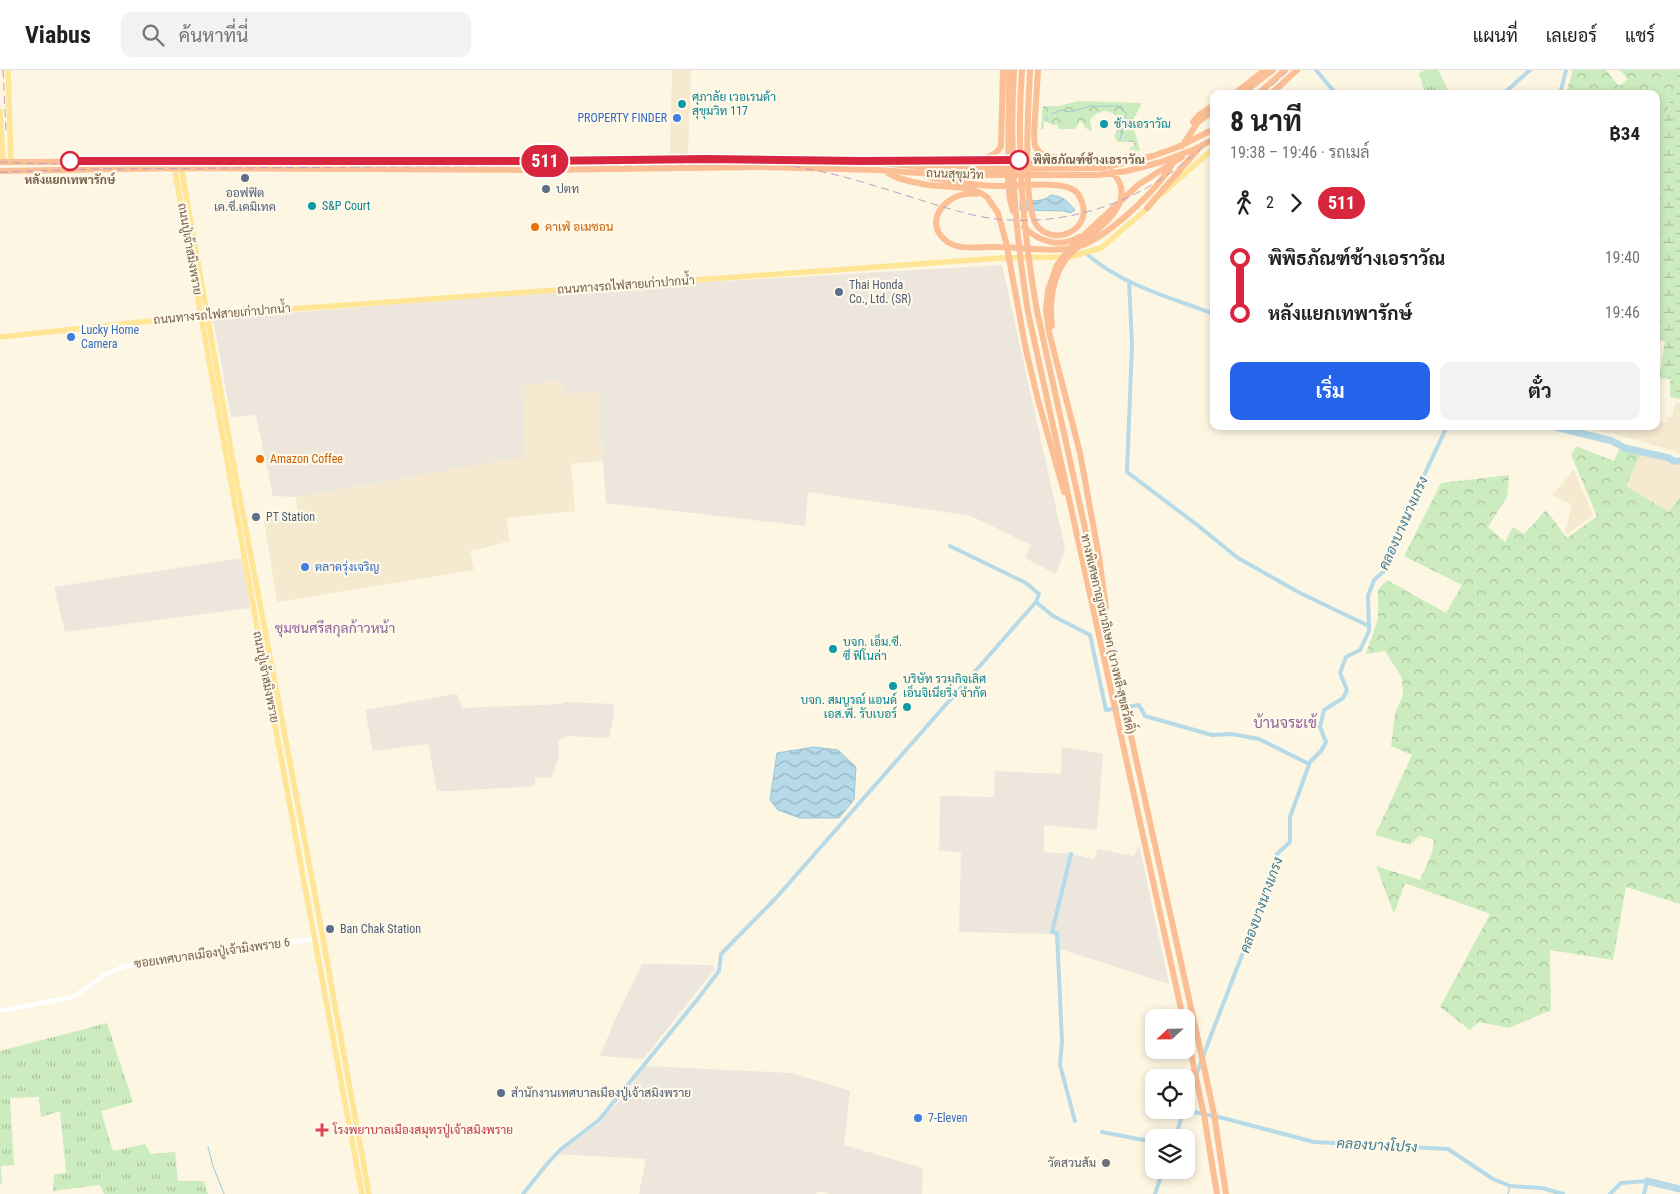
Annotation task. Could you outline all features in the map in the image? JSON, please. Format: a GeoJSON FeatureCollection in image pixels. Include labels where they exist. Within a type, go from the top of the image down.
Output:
{"type":"FeatureCollection","features":[{"type":"Feature","properties":{"kind":"highway"},"geometry":{"type":"LineString","coordinates":[[975,160],[993,155],[1001,146],[1003,70]]}},
{"type":"Feature","properties":{"kind":"highway"},"geometry":{"type":"LineString","coordinates":[[1011,70],[1010,144],[1020,147],[1034,142]]}},
{"type":"Feature","properties":{"kind":"highway"},"geometry":{"type":"LineString","coordinates":[[1011,70],[1008,182],[1010,200],[1014,212],[1020,223],[1031,234],[1049,242],[1069,242],[1086,233]]}},
{"type":"Feature","properties":{"kind":"highway","name":"ทางพิเศษกาญจนาภิเษก (บางพลี-สุขสวัสดิ์)"},"geometry":{"type":"LineString","coordinates":[[1011,70],[1013,154],[1019,250],[1033,337],[1181,1009]]}},
{"type":"Feature","properties":{"kind":"highway","name":"ทางพิเศษกาญจนาภิเษก (บางพลี-สุขสวัสดิ์)"},"geometry":{"type":"LineString","coordinates":[[1022,70],[1020,114],[1022,180],[1024,217],[1032,284],[1046,360],[1214,1114],[1226,1194]]}},
{"type":"Feature","properties":{"kind":"highway"},"geometry":{"type":"LineString","coordinates":[[895,172],[991,186],[1066,186],[1077,192],[1084,205],[1085,213],[1078,226],[1070,233],[1062,236],[1047,234],[1034,221],[1029,201],[1029,183],[1030,70]]}},
{"type":"Feature","properties":{"kind":"highway"},"geometry":{"type":"LineString","coordinates":[[1038,70],[1034,142],[1042,154],[1052,158],[1074,161]]}},
{"type":"Feature","properties":{"kind":"highway"},"geometry":{"type":"LineString","coordinates":[[1262,90],[1285,70]]}},
{"type":"Feature","properties":{"kind":"highway"},"geometry":{"type":"LineString","coordinates":[[1275,90],[1297,70]]}},
{"type":"Feature","properties":{"kind":"highway"},"geometry":{"type":"LineString","coordinates":[[1240,90],[1269,71]]}},
{"type":"Feature","properties":{"kind":"highway"},"geometry":{"type":"LineString","coordinates":[[1246,90],[1269,71]]}},
{"type":"Feature","properties":{"kind":"highway"},"geometry":{"type":"LineString","coordinates":[[1178,146],[1190,125],[1199,115],[1210,108]]}},
{"type":"Feature","properties":{"kind":"highway"},"geometry":{"type":"LineString","coordinates":[[992,203],[981,196],[970,193],[958,195],[947,201],[939,210],[937,219],[938,230],[942,238],[962,248],[987,246],[1067,248],[1090,243],[1114,225],[1156,187],[1167,174],[1193,128],[1210,112]]}},
{"type":"Feature","properties":{"kind":"highway","name":"ถนนสุขุมวิท"},"geometry":{"type":"LineString","coordinates":[[1,162],[700,159],[861,161],[968,169],[1080,169],[1121,164],[1168,151],[1210,135]]}},
{"type":"Feature","properties":{"kind":"highway","name":"ถนนสุขุมวิท"},"geometry":{"type":"LineString","coordinates":[[3,171],[178,168],[790,168],[969,175],[1098,175],[1127,171],[1198,148],[1210,137]]}},
{"type":"Feature","properties":{"kind":"highway"},"geometry":{"type":"LineString","coordinates":[[1109,639],[1089,498],[1080,453],[1047,320],[1048,290],[1052,274],[1063,256],[1086,233],[1138,184],[1198,148]]}},
{"type":"Feature","properties":{"kind":"highway"},"geometry":{"type":"LineString","coordinates":[[1147,208],[1198,148]]}},
{"type":"Feature","properties":{"kind":"highway"},"geometry":{"type":"LineString","coordinates":[[861,161],[1074,161],[1124,158],[1168,151]]}},
{"type":"Feature","properties":{"kind":"highway"},"geometry":{"type":"LineString","coordinates":[[434,160],[435,169]]}},
{"type":"Feature","properties":{"kind":"highway"},"geometry":{"type":"LineString","coordinates":[[790,168],[791,160]]}},
{"type":"Feature","properties":{"kind":"highway"},"geometry":{"type":"LineString","coordinates":[[914,161],[950,164],[1093,163],[1111,171],[1119,180],[1122,198],[1116,212],[1066,259],[1058,274],[1051,303],[1051,324],[1056,359]]}},
{"type":"Feature","properties":{"kind":"highway"},"geometry":{"type":"LineString","coordinates":[[1,162],[3,171]]}},
{"type":"Feature","properties":{"kind":"highway"},"geometry":{"type":"LineString","coordinates":[[3,171],[11,162]]}},
{"type":"Feature","properties":{"kind":"highway"},"geometry":{"type":"LineString","coordinates":[[885,171],[898,178],[913,182],[974,190],[984,194],[992,203],[1002,222],[1026,350],[1042,419],[1078,536]]}},
{"type":"Feature","properties":{"kind":"highway"},"geometry":{"type":"LineString","coordinates":[[1147,208],[1158,172]]}},
{"type":"Feature","properties":{"kind":"highway"},"geometry":{"type":"LineString","coordinates":[[1192,1059],[1204,1115],[1217,1194]]}},
{"type":"Feature","properties":{"kind":"main road"},"geometry":{"type":"LineString","coordinates":[[8,70],[11,162]]}},
{"type":"Feature","properties":{"kind":"main road"},"geometry":{"type":"LineString","coordinates":[[0,112],[1,162]]}},
{"type":"Feature","properties":{"kind":"main road","name":"ถนนทางรถไฟสายเก่าปากน้ำ"},"geometry":{"type":"LineString","coordinates":[[0,337],[205,315],[1001,258],[1070,257],[1102,248],[1210,152]]}},
{"type":"Feature","properties":{"kind":"main road","name":"ถนนปู่เจ้าสมิงพราย"},"geometry":{"type":"LineString","coordinates":[[177,160],[277,718],[297,844],[362,1194]]}},
{"type":"Feature","properties":{"kind":"main road","name":"ถนนปู่เจ้าสมิงพราย"},"geometry":{"type":"LineString","coordinates":[[277,718],[292,775],[368,1194]]}},
{"type":"Feature","properties":{"kind":"main road"},"geometry":{"type":"LineString","coordinates":[[285,776],[292,775]]}},
{"type":"Feature","properties":{"kind":"main road"},"geometry":{"type":"LineString","coordinates":[[297,844],[305,843]]}},
{"type":"Feature","properties":{"kind":"main road"},"geometry":{"type":"LineString","coordinates":[[314,938],[322,938]]}},
{"type":"Feature","properties":{"kind":"street","name":"ซอยเทศบาลเมืองปู่เจ้ามิงพราย 6"},"geometry":{"type":"LineString","coordinates":[[0,1012],[73,997],[101,976],[123,967],[152,960],[314,938]]}},
{"type":"Feature","properties":{"kind":"shaded area"},"geometry":{"type":"Polygon","coordinates":[[[672,70],[691,70],[688,157],[670,156],[672,70]]]}},
{"type":"Feature","properties":{"kind":"shaded area"},"geometry":{"type":"Polygon","coordinates":[[[1002,265],[1065,549],[1056,574],[1025,558],[1031,545],[971,516],[946,512],[808,492],[805,526],[606,503],[598,391],[564,395],[560,380],[522,386],[525,457],[296,497],[273,496],[256,415],[231,417],[213,319],[590,289],[1002,265]]]}},
{"type":"Feature","properties":{"kind":"shaded area"},"geometry":{"type":"Polygon","coordinates":[[[560,380],[565,395],[598,391],[603,461],[571,464],[575,511],[506,518],[510,541],[470,551],[474,570],[277,602],[264,520],[298,513],[296,497],[525,457],[522,386],[560,380]]]}},
{"type":"Feature","properties":{"kind":"shaded area"},"geometry":{"type":"Polygon","coordinates":[[[1676,402],[1680,403],[1680,455],[1674,451],[1595,430],[1660,430],[1660,421],[1667,422],[1667,417],[1672,417],[1676,402]]]}},
{"type":"Feature","properties":{"kind":"shaded area"},"geometry":{"type":"Polygon","coordinates":[[[1642,452],[1668,459],[1672,462],[1680,460],[1680,497],[1669,512],[1626,486],[1642,452]]]}},
{"type":"Feature","properties":{"kind":"shaded area"},"geometry":{"type":"Polygon","coordinates":[[[1574,470],[1593,515],[1568,534],[1565,532],[1572,505],[1552,495],[1574,470]]]}},
{"type":"Feature","properties":{"kind":"shaded area"},"geometry":{"type":"Polygon","coordinates":[[[242,558],[250,608],[65,632],[54,587],[242,558]]]}},
{"type":"Feature","properties":{"kind":"shaded area"},"geometry":{"type":"Polygon","coordinates":[[[457,694],[462,708],[562,704],[564,702],[613,704],[614,713],[609,738],[567,736],[558,740],[559,757],[551,778],[535,777],[535,786],[455,791],[437,791],[428,744],[373,751],[365,710],[457,694]]]}},
{"type":"Feature","properties":{"kind":"shaded area"},"geometry":{"type":"Polygon","coordinates":[[[1062,747],[1103,754],[1097,830],[1044,825],[1044,852],[1072,854],[1094,859],[1098,849],[1134,856],[1139,845],[1169,984],[1057,948],[1055,934],[959,932],[961,852],[939,851],[940,796],[994,797],[995,771],[1061,774],[1062,747]]]}},
{"type":"Feature","properties":{"kind":"shaded area"},"geometry":{"type":"Polygon","coordinates":[[[642,964],[713,965],[715,969],[643,1059],[600,1056],[614,1022],[642,964]]]}},
{"type":"Feature","properties":{"kind":"shaded area"},"geometry":{"type":"Polygon","coordinates":[[[645,1066],[792,1073],[850,1091],[844,1145],[923,1168],[922,1194],[830,1194],[818,1191],[816,1194],[639,1194],[646,1159],[558,1154],[597,1125],[623,1097],[645,1066]]]}},
{"type":"Feature","properties":{"kind":"green space"},"geometry":{"type":"Polygon","coordinates":[[[1425,70],[1438,70],[1448,90],[1424,90],[1419,73],[1425,70]]]}},
{"type":"Feature","properties":{"kind":"green space"},"geometry":{"type":"Polygon","coordinates":[[[1573,70],[1606,70],[1619,86],[1628,79],[1620,70],[1680,70],[1660,135],[1660,90],[1567,90],[1573,70]]]}},
{"type":"Feature","properties":{"kind":"green space"},"geometry":{"type":"Polygon","coordinates":[[[1680,72],[1680,399],[1670,397],[1670,379],[1660,378],[1665,341],[1660,340],[1660,134],[1680,72]]]}},
{"type":"Feature","properties":{"kind":"green space"},"geometry":{"type":"Polygon","coordinates":[[[1079,101],[1142,103],[1132,122],[1140,150],[1136,152],[1133,149],[1130,151],[1130,147],[1134,146],[1134,142],[1117,142],[1114,136],[1118,122],[1116,117],[1108,111],[1096,114],[1090,120],[1092,131],[1087,129],[1081,121],[1075,129],[1058,129],[1058,125],[1044,121],[1044,129],[1041,129],[1043,106],[1058,106],[1079,101]]]}},
{"type":"Feature","properties":{"kind":"green space"},"geometry":{"type":"Polygon","coordinates":[[[1576,446],[1614,461],[1620,447],[1642,452],[1626,486],[1669,512],[1680,497],[1680,904],[1626,887],[1613,960],[1550,950],[1551,1010],[1509,1028],[1479,1022],[1470,1030],[1440,1007],[1490,914],[1405,883],[1394,914],[1376,866],[1420,880],[1432,853],[1434,839],[1419,836],[1410,845],[1375,835],[1412,755],[1391,746],[1395,714],[1403,695],[1402,678],[1385,651],[1366,654],[1378,619],[1378,590],[1387,580],[1446,613],[1462,585],[1404,556],[1441,483],[1509,475],[1507,497],[1488,527],[1505,542],[1513,527],[1524,534],[1546,510],[1567,538],[1597,516],[1571,455],[1576,446]]]}},
{"type":"Feature","properties":{"kind":"green space"},"geometry":{"type":"Polygon","coordinates":[[[107,1023],[133,1102],[101,1111],[113,1151],[145,1144],[151,1154],[175,1152],[178,1181],[204,1181],[208,1194],[104,1194],[100,1185],[53,1191],[54,1174],[66,1173],[60,1111],[41,1117],[39,1097],[10,1098],[14,1165],[1,1166],[2,1184],[0,1185],[0,1051],[107,1023]]]}},
{"type":"Feature","properties":{"kind":"water"},"geometry":{"type":"Polygon","coordinates":[[[1051,195],[1059,196],[1075,210],[1071,213],[1064,211],[1020,210],[1020,201],[1040,200],[1051,195]]]}},
{"type":"Feature","properties":{"kind":"water"},"geometry":{"type":"Polygon","coordinates":[[[814,747],[838,750],[856,767],[854,800],[839,818],[800,818],[778,810],[770,800],[777,753],[814,747]]]}},
{"type":"Feature","properties":{"kind":"waterway"},"geometry":{"type":"LineString","coordinates":[[1316,70],[1333,90]]}},
{"type":"Feature","properties":{"kind":"waterway"},"geometry":{"type":"LineString","coordinates":[[1508,90],[1530,70]]}},
{"type":"Feature","properties":{"kind":"waterway","name":"คลองบางนางเกรง"},"geometry":{"type":"LineString","coordinates":[[1561,90],[1566,70]]}},
{"type":"Feature","properties":{"kind":"waterway"},"geometry":{"type":"LineString","coordinates":[[1052,114],[1061,110],[1070,112],[1090,106],[1121,106],[1126,113],[1120,139]]}},
{"type":"Feature","properties":{"kind":"waterway"},"geometry":{"type":"LineString","coordinates":[[1088,255],[1116,275],[1132,283],[1210,313]]}},
{"type":"Feature","properties":{"kind":"waterway"},"geometry":{"type":"LineString","coordinates":[[1129,281],[1132,344],[1127,472],[1238,558],[1300,593],[1369,626]]}},
{"type":"Feature","properties":{"kind":"waterway","name":"คลองบางนางเกรง"},"geometry":{"type":"LineString","coordinates":[[1195,1078],[1270,883],[1277,854],[1290,842],[1290,817],[1310,762],[1321,751],[1326,742],[1320,727],[1324,710],[1343,698],[1347,690],[1340,673],[1346,657],[1360,650],[1369,631],[1368,596],[1374,580],[1384,571],[1392,554],[1395,538],[1445,430]]}},
{"type":"Feature","properties":{"kind":"waterway"},"geometry":{"type":"LineString","coordinates":[[1567,430],[1612,441],[1625,448],[1669,458],[1673,461],[1680,461]]}},
{"type":"Feature","properties":{"kind":"waterway"},"geometry":{"type":"LineString","coordinates":[[523,1194],[560,1150],[599,1120],[719,971],[721,954],[776,898],[1036,602],[1039,594],[1026,583],[950,546]]}},
{"type":"Feature","properties":{"kind":"waterway"},"geometry":{"type":"LineString","coordinates":[[1036,602],[1053,616],[1090,635],[1106,710],[1139,705],[1145,716],[1212,735],[1232,734],[1259,739],[1309,764]]}},
{"type":"Feature","properties":{"kind":"waterway"},"geometry":{"type":"LineString","coordinates":[[1071,854],[1052,932],[1057,933],[1062,1041],[1060,1065],[1075,1121]]}},
{"type":"Feature","properties":{"kind":"waterway","name":"คลองบางโปรง"},"geometry":{"type":"LineString","coordinates":[[1195,1112],[1314,1142],[1448,1149],[1493,1179],[1510,1186],[1542,1188],[1563,1194]]}},
{"type":"Feature","properties":{"kind":"waterway","name":"คลองบางนางเกรง"},"geometry":{"type":"LineString","coordinates":[[1178,1129],[1181,1119]]}},
{"type":"Feature","properties":{"kind":"waterway"},"geometry":{"type":"LineString","coordinates":[[1102,1132],[1145,1140]]}},
{"type":"Feature","properties":{"kind":"waterway"},"geometry":{"type":"LineString","coordinates":[[208,1147],[224,1194]]}},
{"type":"Feature","properties":{"kind":"waterway","name":"คลองบางนางเกรง"},"geometry":{"type":"LineString","coordinates":[[1155,1194],[1160,1179]]}},
{"type":"Feature","properties":{"kind":"waterway","name":"คลองบางโปรง"},"geometry":{"type":"LineString","coordinates":[[1610,1194],[1621,1183],[1647,1181],[1644,1194]]}},
{"type":"Feature","properties":{"kind":"waterway","name":"คลองบางโปรง"},"geometry":{"type":"LineString","coordinates":[[1647,1181],[1680,1189]]}},
{"type":"Feature","properties":{"kind":"waterway"},"geometry":{"type":"LineString","coordinates":[[1508,1194],[1510,1186]]}},
{"type":"Feature","properties":{"kind":"railway"},"geometry":{"type":"LineString","coordinates":[[3,70],[6,130]]}},
{"type":"Feature","properties":{"kind":"railway"},"geometry":{"type":"LineString","coordinates":[[1266,90],[1289,70]]}},
{"type":"Feature","properties":{"kind":"railway"},"geometry":{"type":"LineString","coordinates":[[0,172],[95,169],[771,164],[821,171],[845,177],[965,213],[989,218],[1039,220],[1064,217],[1113,204],[1158,181],[1194,155],[1210,141]]}},
{"type":"Feature","properties":{"kind":"railway"},"geometry":{"type":"LineString","coordinates":[[0,162],[57,164]]}},
{"type":"Feature","properties":{"kind":"bus line","name":"511"},"geometry":{"type":"LineString","coordinates":[[70,161],[1019,160]]}},
{"type":"Feature","properties":{"kind":"place","name":"ศุภาลัย เวอเรนด้า สุขุมวิท 117"},"geometry":{"type":"Point","coordinates":[682,104]}},
{"type":"Feature","properties":{"kind":"place","name":"PROPERTY FINDER"},"geometry":{"type":"Point","coordinates":[677,118]}},
{"type":"Feature","properties":{"kind":"place","name":"ช้างเอราวัณ"},"geometry":{"type":"Point","coordinates":[1104,124]}},
{"type":"Feature","properties":{"kind":"place","name":"พิพิธภัณฑ์ช้างเอราวัณ"},"geometry":{"type":"Point","coordinates":[1019,160]}},
{"type":"Feature","properties":{"kind":"place","name":"หลังแยกเทพารักษ์"},"geometry":{"type":"Point","coordinates":[70,161]}},
{"type":"Feature","properties":{"kind":"place","name":"ออฟฟิต เค.ซี.เคมิเทค"},"geometry":{"type":"Point","coordinates":[245,178]}},
{"type":"Feature","properties":{"kind":"place","name":"ปตท"},"geometry":{"type":"Point","coordinates":[546,189]}},
{"type":"Feature","properties":{"kind":"place","name":"S&P Court"},"geometry":{"type":"Point","coordinates":[312,206]}},
{"type":"Feature","properties":{"kind":"place","name":"คาเฟ่ อเมซอน"},"geometry":{"type":"Point","coordinates":[535,227]}},
{"type":"Feature","properties":{"kind":"place","name":"Thai Honda Co., Ltd. (SR)"},"geometry":{"type":"Point","coordinates":[839,292]}},
{"type":"Feature","properties":{"kind":"place","name":"Lucky Home Camera"},"geometry":{"type":"Point","coordinates":[71,337]}},
{"type":"Feature","properties":{"kind":"place","name":"Amazon Coffee"},"geometry":{"type":"Point","coordinates":[260,459]}},
{"type":"Feature","properties":{"kind":"place","name":"PT Station"},"geometry":{"type":"Point","coordinates":[256,517]}},
{"type":"Feature","properties":{"kind":"place","name":"ตลาดรุ่งเจริญ"},"geometry":{"type":"Point","coordinates":[305,567]}},
{"type":"Feature","properties":{"kind":"place","name":"บจก. เอ็ม.ซี. ซี ฟิโนล่า"},"geometry":{"type":"Point","coordinates":[833,649]}},
{"type":"Feature","properties":{"kind":"place","name":"บริษัท รวมกิจเลิศ เอ็นจิเนียริ่ง จำกัด"},"geometry":{"type":"Point","coordinates":[893,686]}},
{"type":"Feature","properties":{"kind":"place","name":"บจก. สมบูรณ์ แอนด์ เอส.พี. รับเบอร์"},"geometry":{"type":"Point","coordinates":[907,707]}},
{"type":"Feature","properties":{"kind":"place","name":"Ban Chak Station"},"geometry":{"type":"Point","coordinates":[330,929]}},
{"type":"Feature","properties":{"kind":"place","name":"สำนักงานเทศบาลเมืองปู่เจ้าสมิงพราย"},"geometry":{"type":"Point","coordinates":[501,1093]}},
{"type":"Feature","properties":{"kind":"place","name":"7-Eleven"},"geometry":{"type":"Point","coordinates":[918,1118]}},
{"type":"Feature","properties":{"kind":"place","name":"โรงพยาบาลเมืองสมุทรปู่เจ้าสมิงพราย"},"geometry":{"type":"Point","coordinates":[322,1130]}},
{"type":"Feature","properties":{"kind":"place","name":"วัดสวนส้ม"},"geometry":{"type":"Point","coordinates":[1106,1163]}},
{"type":"Feature","properties":{"kind":"district","name":"ชุมชนศรีสกุลก้าวหน้า"},"geometry":{"type":"Point","coordinates":[335,628]}},
{"type":"Feature","properties":{"kind":"district","name":"บ้านจระเข้"},"geometry":{"type":"Point","coordinates":[1285,723]}}]}
